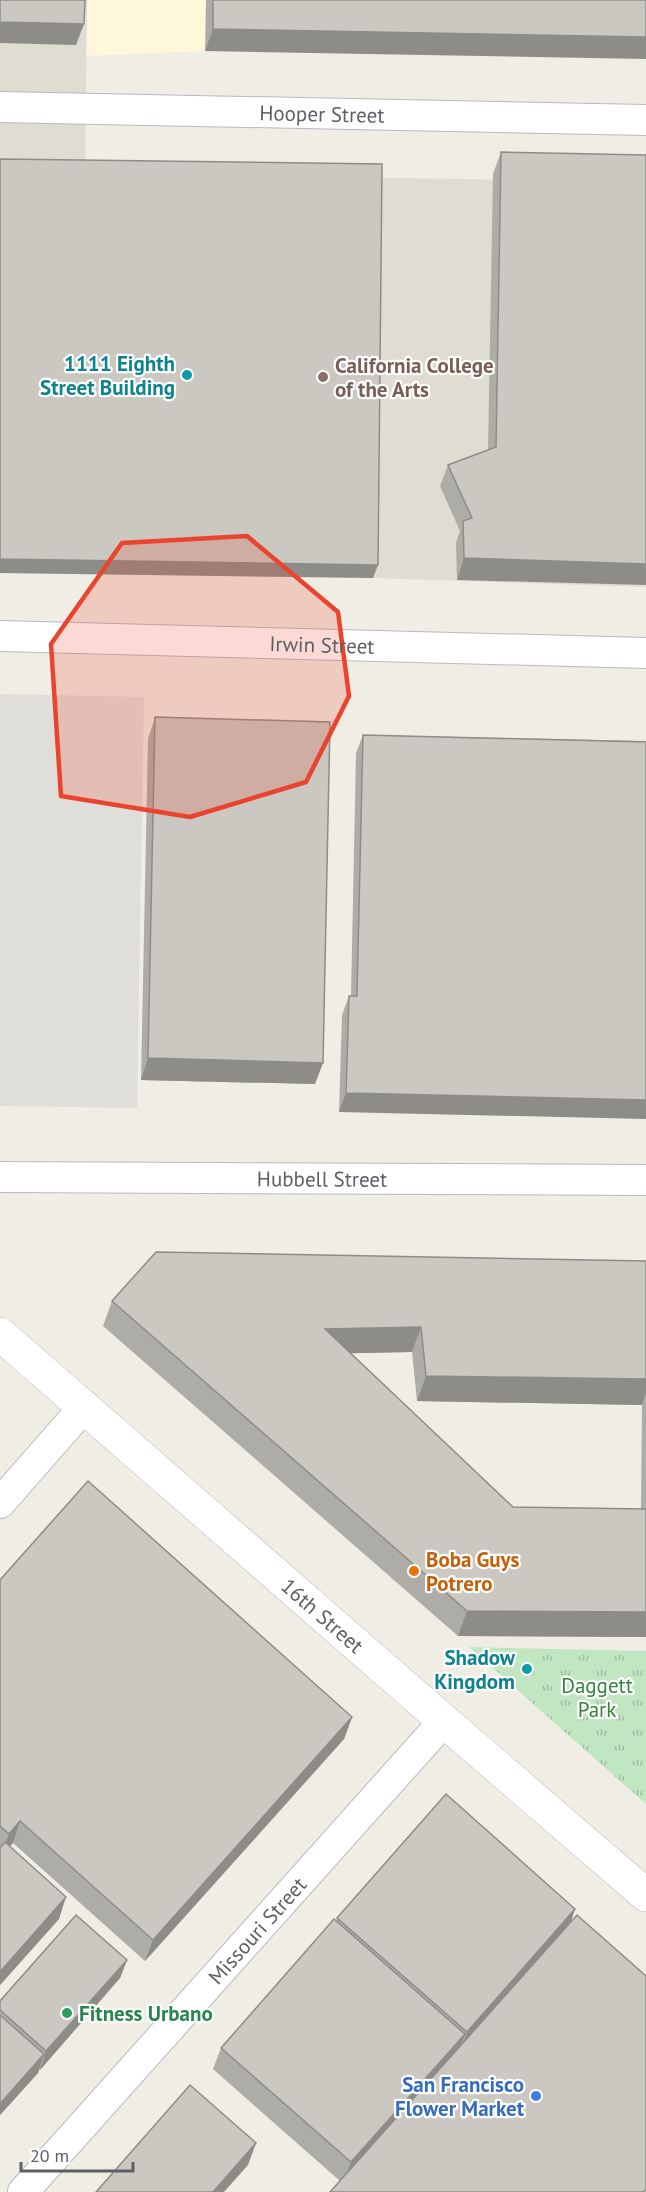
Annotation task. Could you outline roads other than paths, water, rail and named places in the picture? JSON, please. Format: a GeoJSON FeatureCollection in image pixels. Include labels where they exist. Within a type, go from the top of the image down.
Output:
{"type":"FeatureCollection","features":[{"type":"Feature","properties":{"kind":"main road","name":"16th Street"},"geometry":{"type":"LineString","coordinates":[[0,1334],[646,1895]]}},
{"type":"Feature","properties":{"kind":"street","name":"Hooper Street"},"geometry":{"type":"LineString","coordinates":[[0,107],[646,120]]}},
{"type":"Feature","properties":{"kind":"street","name":"Irwin Street"},"geometry":{"type":"LineString","coordinates":[[0,636],[646,653]]}},
{"type":"Feature","properties":{"kind":"street","name":"Hubbell Street"},"geometry":{"type":"LineString","coordinates":[[0,1178],[646,1180]]}},
{"type":"Feature","properties":{"kind":"street"},"geometry":{"type":"LineString","coordinates":[[0,1503],[85,1406]]}},
{"type":"Feature","properties":{"kind":"street","name":"Missouri Street"},"geometry":{"type":"LineString","coordinates":[[24,2192],[444,1721]]}},
{"type":"Feature","properties":{"kind":"place","name":"1111 Eighth Street Building"},"geometry":{"type":"Point","coordinates":[187,375]}},
{"type":"Feature","properties":{"kind":"place","name":"California College of the Arts"},"geometry":{"type":"Point","coordinates":[323,377]}},
{"type":"Feature","properties":{"kind":"place","name":"Boba Guys Potrero"},"geometry":{"type":"Point","coordinates":[414,1571]}},
{"type":"Feature","properties":{"kind":"place","name":"Shadow Kingdom"},"geometry":{"type":"Point","coordinates":[527,1669]}},
{"type":"Feature","properties":{"kind":"place","name":"Fitness Urbano"},"geometry":{"type":"Point","coordinates":[67,2013]}},
{"type":"Feature","properties":{"kind":"place","name":"San Francisco Flower Market"},"geometry":{"type":"Point","coordinates":[536,2096]}},
{"type":"Feature","properties":{"kind":"park label","name":"Daggett Park"},"geometry":{"type":"Point","coordinates":[597,1697]}}]}
